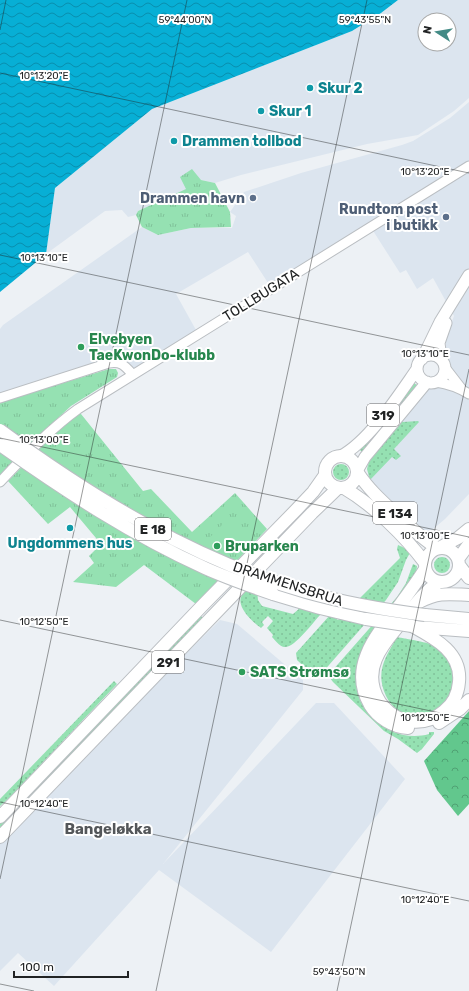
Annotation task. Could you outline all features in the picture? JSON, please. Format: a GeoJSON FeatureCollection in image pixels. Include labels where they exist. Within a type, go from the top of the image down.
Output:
{"type":"FeatureCollection","features":[{"type":"Feature","properties":{"kind":"highway","name":"DRAMMENSBRUA"},"geometry":{"type":"LineString","coordinates":[[0,430],[38,457],[128,515],[187,546],[224,563],[290,588],[351,603],[411,614],[469,619]]}},
{"type":"Feature","properties":{"kind":"highway","name":"DRAMMENSBRUA"},"geometry":{"type":"LineString","coordinates":[[0,445],[53,482],[106,516],[160,546],[205,568],[266,592],[304,604],[366,619],[417,628]]}},
{"type":"Feature","properties":{"kind":"highway"},"geometry":{"type":"LineString","coordinates":[[341,456],[345,456],[352,460],[357,467],[358,472]]}},
{"type":"Feature","properties":{"kind":"highway","name":"291"},"geometry":{"type":"LineString","coordinates":[[0,817],[313,492],[325,475],[325,469],[331,459],[341,456]]}},
{"type":"Feature","properties":{"kind":"highway","name":"291"},"geometry":{"type":"LineString","coordinates":[[0,837],[312,513],[341,488],[348,487],[355,481],[358,472]]}},
{"type":"Feature","properties":{"kind":"highway","name":"E 134"},"geometry":{"type":"LineString","coordinates":[[358,472],[369,488],[384,504],[419,535],[438,548],[449,549],[453,552],[469,578]]}},
{"type":"Feature","properties":{"kind":"highway"},"geometry":{"type":"LineString","coordinates":[[325,475],[331,485],[341,488]]}},
{"type":"Feature","properties":{"kind":"highway","name":"E 134"},"geometry":{"type":"LineString","coordinates":[[341,488],[360,498],[409,543],[432,579],[461,587],[469,593]]}},
{"type":"Feature","properties":{"kind":"highway"},"geometry":{"type":"LineString","coordinates":[[469,529],[458,538],[430,552],[425,559],[425,566],[407,596],[380,630],[369,649],[363,664],[362,672],[362,680],[366,696],[374,711],[388,722],[402,728],[417,729],[433,726],[445,720],[469,700]]}},
{"type":"Feature","properties":{"kind":"highway"},"geometry":{"type":"LineString","coordinates":[[443,582],[454,577],[458,569],[459,562],[469,544]]}},
{"type":"Feature","properties":{"kind":"highway","name":"E 18"},"geometry":{"type":"LineString","coordinates":[[417,628],[444,645],[453,655],[459,669],[459,684],[454,700],[441,713],[425,721],[411,721],[398,718],[382,705],[373,686],[373,671],[376,659],[385,643],[424,593],[443,582]]}},
{"type":"Feature","properties":{"kind":"highway","name":"E 18"},"geometry":{"type":"LineString","coordinates":[[416,604],[431,596],[442,593],[469,593]]}},
{"type":"Feature","properties":{"kind":"highway","name":"E 18"},"geometry":{"type":"LineString","coordinates":[[417,628],[469,631]]}},
{"type":"Feature","properties":{"kind":"main road","name":"TOLLBUGATA"},"geometry":{"type":"LineString","coordinates":[[0,482],[25,456],[65,419],[469,166]]}},
{"type":"Feature","properties":{"kind":"main road","name":"319"},"geometry":{"type":"LineString","coordinates":[[341,456],[359,444],[393,402],[420,364],[440,322],[469,275]]}},
{"type":"Feature","properties":{"kind":"main road","name":"319"},"geometry":{"type":"LineString","coordinates":[[358,472],[370,451],[432,382],[440,380],[444,373],[439,343],[445,324],[469,284]]}},
{"type":"Feature","properties":{"kind":"main road"},"geometry":{"type":"LineString","coordinates":[[461,388],[450,384],[432,382],[420,377],[420,364],[425,357],[433,356],[442,363],[461,388],[469,394]]}},
{"type":"Feature","properties":{"kind":"main road"},"geometry":{"type":"LineString","coordinates":[[0,398],[109,363],[117,362],[124,365],[133,375]]}},
{"type":"Feature","properties":{"kind":"shaded area"},"geometry":{"type":"Polygon","coordinates":[[[398,0],[469,0],[469,98],[454,111],[418,135],[367,144],[241,175],[215,183],[201,180],[187,189],[138,211],[136,215],[128,217],[122,210],[105,211],[46,254],[55,188],[152,109],[352,31],[381,13],[398,0]]]}},
{"type":"Feature","properties":{"kind":"shaded area"},"geometry":{"type":"Polygon","coordinates":[[[469,102],[469,494],[445,519],[426,535],[377,491],[368,476],[367,464],[370,458],[410,408],[425,393],[448,359],[446,337],[454,316],[433,278],[417,289],[406,270],[400,273],[370,226],[270,286],[248,252],[176,294],[196,330],[133,375],[117,362],[0,394],[0,329],[3,325],[142,227],[158,235],[191,228],[232,228],[236,216],[230,212],[244,192],[301,173],[413,141],[450,118],[469,102]]]}},
{"type":"Feature","properties":{"kind":"shaded area"},"geometry":{"type":"Polygon","coordinates":[[[220,620],[237,624],[303,680],[303,690],[163,864],[316,703],[334,703],[405,779],[271,952],[159,870],[54,986],[18,953],[0,971],[0,837],[220,620]]]}},
{"type":"Feature","properties":{"kind":"green space"},"geometry":{"type":"Polygon","coordinates":[[[192,169],[201,180],[215,183],[230,212],[231,227],[191,228],[158,235],[142,227],[136,215],[138,211],[186,189],[180,177],[192,169]]]}},
{"type":"Feature","properties":{"kind":"green space"},"geometry":{"type":"Polygon","coordinates":[[[109,369],[116,369],[118,373],[117,377],[71,406],[44,431],[0,478],[0,402],[109,369]]]}},
{"type":"Feature","properties":{"kind":"green space"},"geometry":{"type":"Polygon","coordinates":[[[413,382],[418,386],[363,453],[359,449],[413,382]]]}},
{"type":"Feature","properties":{"kind":"green space"},"geometry":{"type":"Polygon","coordinates":[[[78,414],[81,414],[143,491],[151,489],[192,532],[235,493],[267,529],[196,604],[144,565],[116,587],[73,582],[94,563],[89,556],[101,544],[70,507],[48,524],[8,481],[53,435],[78,414]]]}},
{"type":"Feature","properties":{"kind":"green space"},"geometry":{"type":"Polygon","coordinates":[[[401,420],[403,422],[419,422],[394,449],[401,456],[396,460],[392,457],[370,480],[367,469],[370,458],[401,420]]]}},
{"type":"Feature","properties":{"kind":"green space"},"geometry":{"type":"Polygon","coordinates":[[[338,464],[344,464],[349,469],[347,478],[344,480],[338,480],[333,475],[333,469],[338,464]]]}},
{"type":"Feature","properties":{"kind":"green space","name":"Bruparken"},"geometry":{"type":"Polygon","coordinates":[[[230,517],[246,532],[226,554],[214,563],[207,572],[193,560],[193,554],[197,548],[230,517]]]}},
{"type":"Feature","properties":{"kind":"green space"},"geometry":{"type":"Polygon","coordinates":[[[398,545],[411,551],[398,582],[386,600],[322,673],[314,676],[297,660],[296,653],[330,615],[338,620],[400,558],[397,549],[398,545]]]}},
{"type":"Feature","properties":{"kind":"green space"},"geometry":{"type":"Polygon","coordinates":[[[439,557],[445,557],[450,562],[448,571],[445,573],[439,573],[434,568],[434,562],[439,557]]]}},
{"type":"Feature","properties":{"kind":"green space"},"geometry":{"type":"Polygon","coordinates":[[[413,564],[417,566],[416,574],[362,653],[357,668],[356,677],[357,691],[362,703],[369,714],[379,724],[403,735],[416,736],[434,732],[422,749],[417,753],[384,731],[330,678],[331,672],[397,597],[406,583],[413,564]]]}},
{"type":"Feature","properties":{"kind":"green space"},"geometry":{"type":"Polygon","coordinates":[[[256,580],[258,600],[262,606],[293,614],[300,608],[321,614],[304,634],[293,644],[284,647],[277,643],[267,628],[273,621],[268,616],[262,622],[264,625],[261,628],[243,610],[240,601],[242,594],[256,580]]]}},
{"type":"Feature","properties":{"kind":"green space"},"geometry":{"type":"Polygon","coordinates":[[[200,615],[204,619],[0,830],[0,823],[200,615]]]}},
{"type":"Feature","properties":{"kind":"green space"},"geometry":{"type":"Polygon","coordinates":[[[397,637],[433,645],[439,649],[450,664],[453,685],[448,697],[440,706],[430,713],[417,716],[405,714],[394,708],[386,696],[381,680],[381,672],[385,659],[397,637]]]}},
{"type":"Feature","properties":{"kind":"green space"},"geometry":{"type":"Polygon","coordinates":[[[114,681],[117,684],[0,806],[0,799],[114,681]]]}},
{"type":"Feature","properties":{"kind":"green space"},"geometry":{"type":"Polygon","coordinates":[[[469,711],[469,804],[458,816],[437,790],[424,761],[469,711]]]}},
{"type":"Feature","properties":{"kind":"water"},"geometry":{"type":"Polygon","coordinates":[[[0,0],[398,0],[381,13],[352,31],[152,109],[55,188],[46,254],[0,292],[0,0]]]}},
{"type":"Feature","properties":{"kind":"place","name":"Skur 2"},"geometry":{"type":"Point","coordinates":[310,88]}},
{"type":"Feature","properties":{"kind":"place","name":"Skur 1"},"geometry":{"type":"Point","coordinates":[261,111]}},
{"type":"Feature","properties":{"kind":"place","name":"Drammen tollbod"},"geometry":{"type":"Point","coordinates":[174,141]}},
{"type":"Feature","properties":{"kind":"place","name":"Drammen havn"},"geometry":{"type":"Point","coordinates":[253,198]}},
{"type":"Feature","properties":{"kind":"place","name":"Rundtom post i butikk"},"geometry":{"type":"Point","coordinates":[446,217]}},
{"type":"Feature","properties":{"kind":"place","name":"Elvebyen TaeKwonDo-klubb"},"geometry":{"type":"Point","coordinates":[81,347]}},
{"type":"Feature","properties":{"kind":"place","name":"Ungdommens hus"},"geometry":{"type":"Point","coordinates":[70,528]}},
{"type":"Feature","properties":{"kind":"place","name":"Bruparken"},"geometry":{"type":"Point","coordinates":[217,546]}},
{"type":"Feature","properties":{"kind":"place","name":"SATS Strømsø"},"geometry":{"type":"Point","coordinates":[242,672]}},
{"type":"Feature","properties":{"kind":"district","name":"Bangeløkka"},"geometry":{"type":"Point","coordinates":[108,829]}}]}
